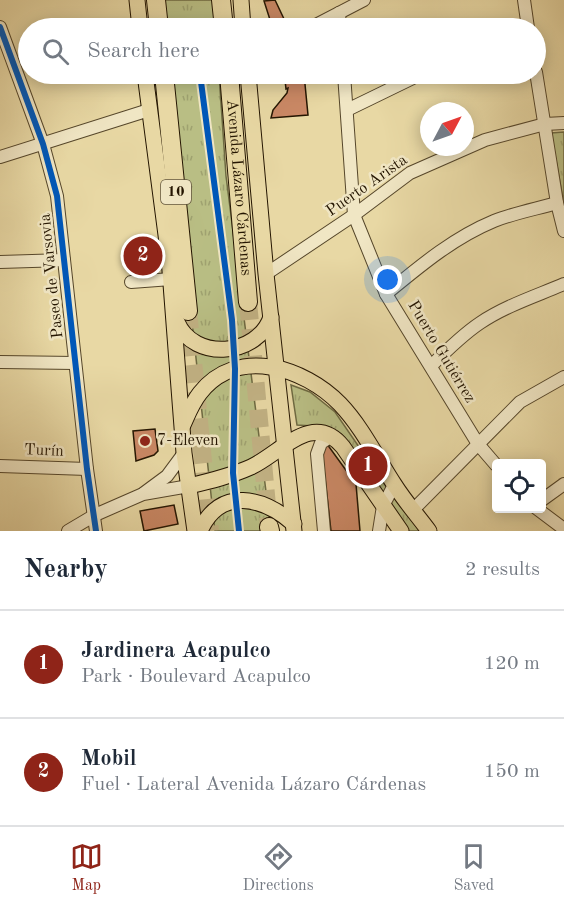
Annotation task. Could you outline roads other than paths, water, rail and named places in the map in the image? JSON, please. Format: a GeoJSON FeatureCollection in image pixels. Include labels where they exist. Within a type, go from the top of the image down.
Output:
{"type":"FeatureCollection","features":[{"type":"Feature","properties":{"kind":"highway"},"geometry":{"type":"LineString","coordinates":[[156,0],[158,18]]}},
{"type":"Feature","properties":{"kind":"highway"},"geometry":{"type":"LineString","coordinates":[[221,0],[223,18]]}},
{"type":"Feature","properties":{"kind":"highway","name":"10"},"geometry":{"type":"LineString","coordinates":[[165,84],[181,311]]}},
{"type":"Feature","properties":{"kind":"highway","name":"Avenida Lázaro Cárdenas"},"geometry":{"type":"LineString","coordinates":[[230,84],[248,302]]}},
{"type":"Feature","properties":{"kind":"main road"},"geometry":{"type":"LineString","coordinates":[[137,0],[139,18]]}},
{"type":"Feature","properties":{"kind":"main road"},"geometry":{"type":"LineString","coordinates":[[241,0],[242,18]]}},
{"type":"Feature","properties":{"kind":"main road"},"geometry":{"type":"LineString","coordinates":[[146,84],[171,279],[181,311],[182,427],[195,531]]}},
{"type":"Feature","properties":{"kind":"main road"},"geometry":{"type":"LineString","coordinates":[[249,84],[266,274],[294,528]]}},
{"type":"Feature","properties":{"kind":"main road"},"geometry":{"type":"LineString","coordinates":[[181,311],[177,325],[186,338],[205,348],[216,350],[231,348],[250,340],[266,328],[272,317]]}},
{"type":"Feature","properties":{"kind":"main road"},"geometry":{"type":"LineString","coordinates":[[182,427],[195,399],[215,379],[229,371],[262,365],[277,368],[310,381],[341,405],[394,485],[429,531]]}},
{"type":"Feature","properties":{"kind":"main road"},"geometry":{"type":"LineString","coordinates":[[189,486],[228,476],[252,466],[309,432],[320,432],[331,436],[344,447],[401,531]]}},
{"type":"Feature","properties":{"kind":"main road"},"geometry":{"type":"LineString","coordinates":[[200,531],[213,511],[236,500],[251,501],[278,511],[294,528]]}},
{"type":"Feature","properties":{"kind":"street"},"geometry":{"type":"LineString","coordinates":[[329,18],[364,0]]}},
{"type":"Feature","properties":{"kind":"street"},"geometry":{"type":"LineString","coordinates":[[524,0],[527,18]]}},
{"type":"Feature","properties":{"kind":"street"},"geometry":{"type":"LineString","coordinates":[[339,13],[339,18]]}},
{"type":"Feature","properties":{"kind":"street","name":"Paseo de Varsovia"},"geometry":{"type":"LineString","coordinates":[[0,27],[18,77]]}},
{"type":"Feature","properties":{"kind":"street","name":"Paseo de Varsovia"},"geometry":{"type":"LineString","coordinates":[[20,84],[42,144],[57,196],[96,531]]}},
{"type":"Feature","properties":{"kind":"street","name":"Puerto Gutiérrez"},"geometry":{"type":"LineString","coordinates":[[345,84],[354,215],[386,294],[478,444],[492,460]]}},
{"type":"Feature","properties":{"kind":"street"},"geometry":{"type":"LineString","coordinates":[[347,110],[400,84]]}},
{"type":"Feature","properties":{"kind":"street"},"geometry":{"type":"LineString","coordinates":[[538,84],[557,203],[564,231]]}},
{"type":"Feature","properties":{"kind":"street"},"geometry":{"type":"LineString","coordinates":[[0,158],[149,110]]}},
{"type":"Feature","properties":{"kind":"street","name":"Puerto Arista"},"geometry":{"type":"LineString","coordinates":[[266,274],[354,215],[410,173],[450,153],[485,140],[545,124],[564,123]]}},
{"type":"Feature","properties":{"kind":"street"},"geometry":{"type":"LineString","coordinates":[[386,294],[437,252],[494,221],[557,203]]}},
{"type":"Feature","properties":{"kind":"street"},"geometry":{"type":"LineString","coordinates":[[0,262],[64,260]]}},
{"type":"Feature","properties":{"kind":"street"},"geometry":{"type":"LineString","coordinates":[[131,282],[171,279]]}},
{"type":"Feature","properties":{"kind":"street"},"geometry":{"type":"LineString","coordinates":[[431,366],[480,322],[508,307],[564,284]]}},
{"type":"Feature","properties":{"kind":"street"},"geometry":{"type":"LineString","coordinates":[[0,362],[75,363]]}},
{"type":"Feature","properties":{"kind":"street"},"geometry":{"type":"LineString","coordinates":[[413,510],[520,402],[564,377]]}},
{"type":"Feature","properties":{"kind":"street"},"geometry":{"type":"LineString","coordinates":[[324,531],[317,454],[321,443],[331,436]]}},
{"type":"Feature","properties":{"kind":"street"},"geometry":{"type":"LineString","coordinates":[[143,494],[166,476],[184,453]]}},
{"type":"Feature","properties":{"kind":"street","name":"Turín"},"geometry":{"type":"LineString","coordinates":[[0,466],[87,469]]}},
{"type":"Feature","properties":{"kind":"street"},"geometry":{"type":"LineString","coordinates":[[546,497],[564,484]]}},
{"type":"Feature","properties":{"kind":"street"},"geometry":{"type":"LineString","coordinates":[[380,531],[383,506],[394,485]]}},
{"type":"Feature","properties":{"kind":"street"},"geometry":{"type":"LineString","coordinates":[[68,531],[95,515],[143,494],[189,486]]}},
{"type":"Feature","properties":{"kind":"street"},"geometry":{"type":"LineString","coordinates":[[543,513],[564,529]]}},
{"type":"Feature","properties":{"kind":"tunnel"},"geometry":{"type":"LineString","coordinates":[[248,302],[269,527]]}},
{"type":"Feature","properties":{"kind":"tunnel"},"geometry":{"type":"LineString","coordinates":[[188,311],[210,531]]}},
{"type":"Feature","properties":{"kind":"place","name":"Mobil"},"geometry":{"type":"Point","coordinates":[143,256]}},
{"type":"Feature","properties":{"kind":"place","name":"7-Eleven"},"geometry":{"type":"Point","coordinates":[145,441]}},
{"type":"Feature","properties":{"kind":"place","name":"Jardinera Acapulco"},"geometry":{"type":"Point","coordinates":[368,466]}}]}
